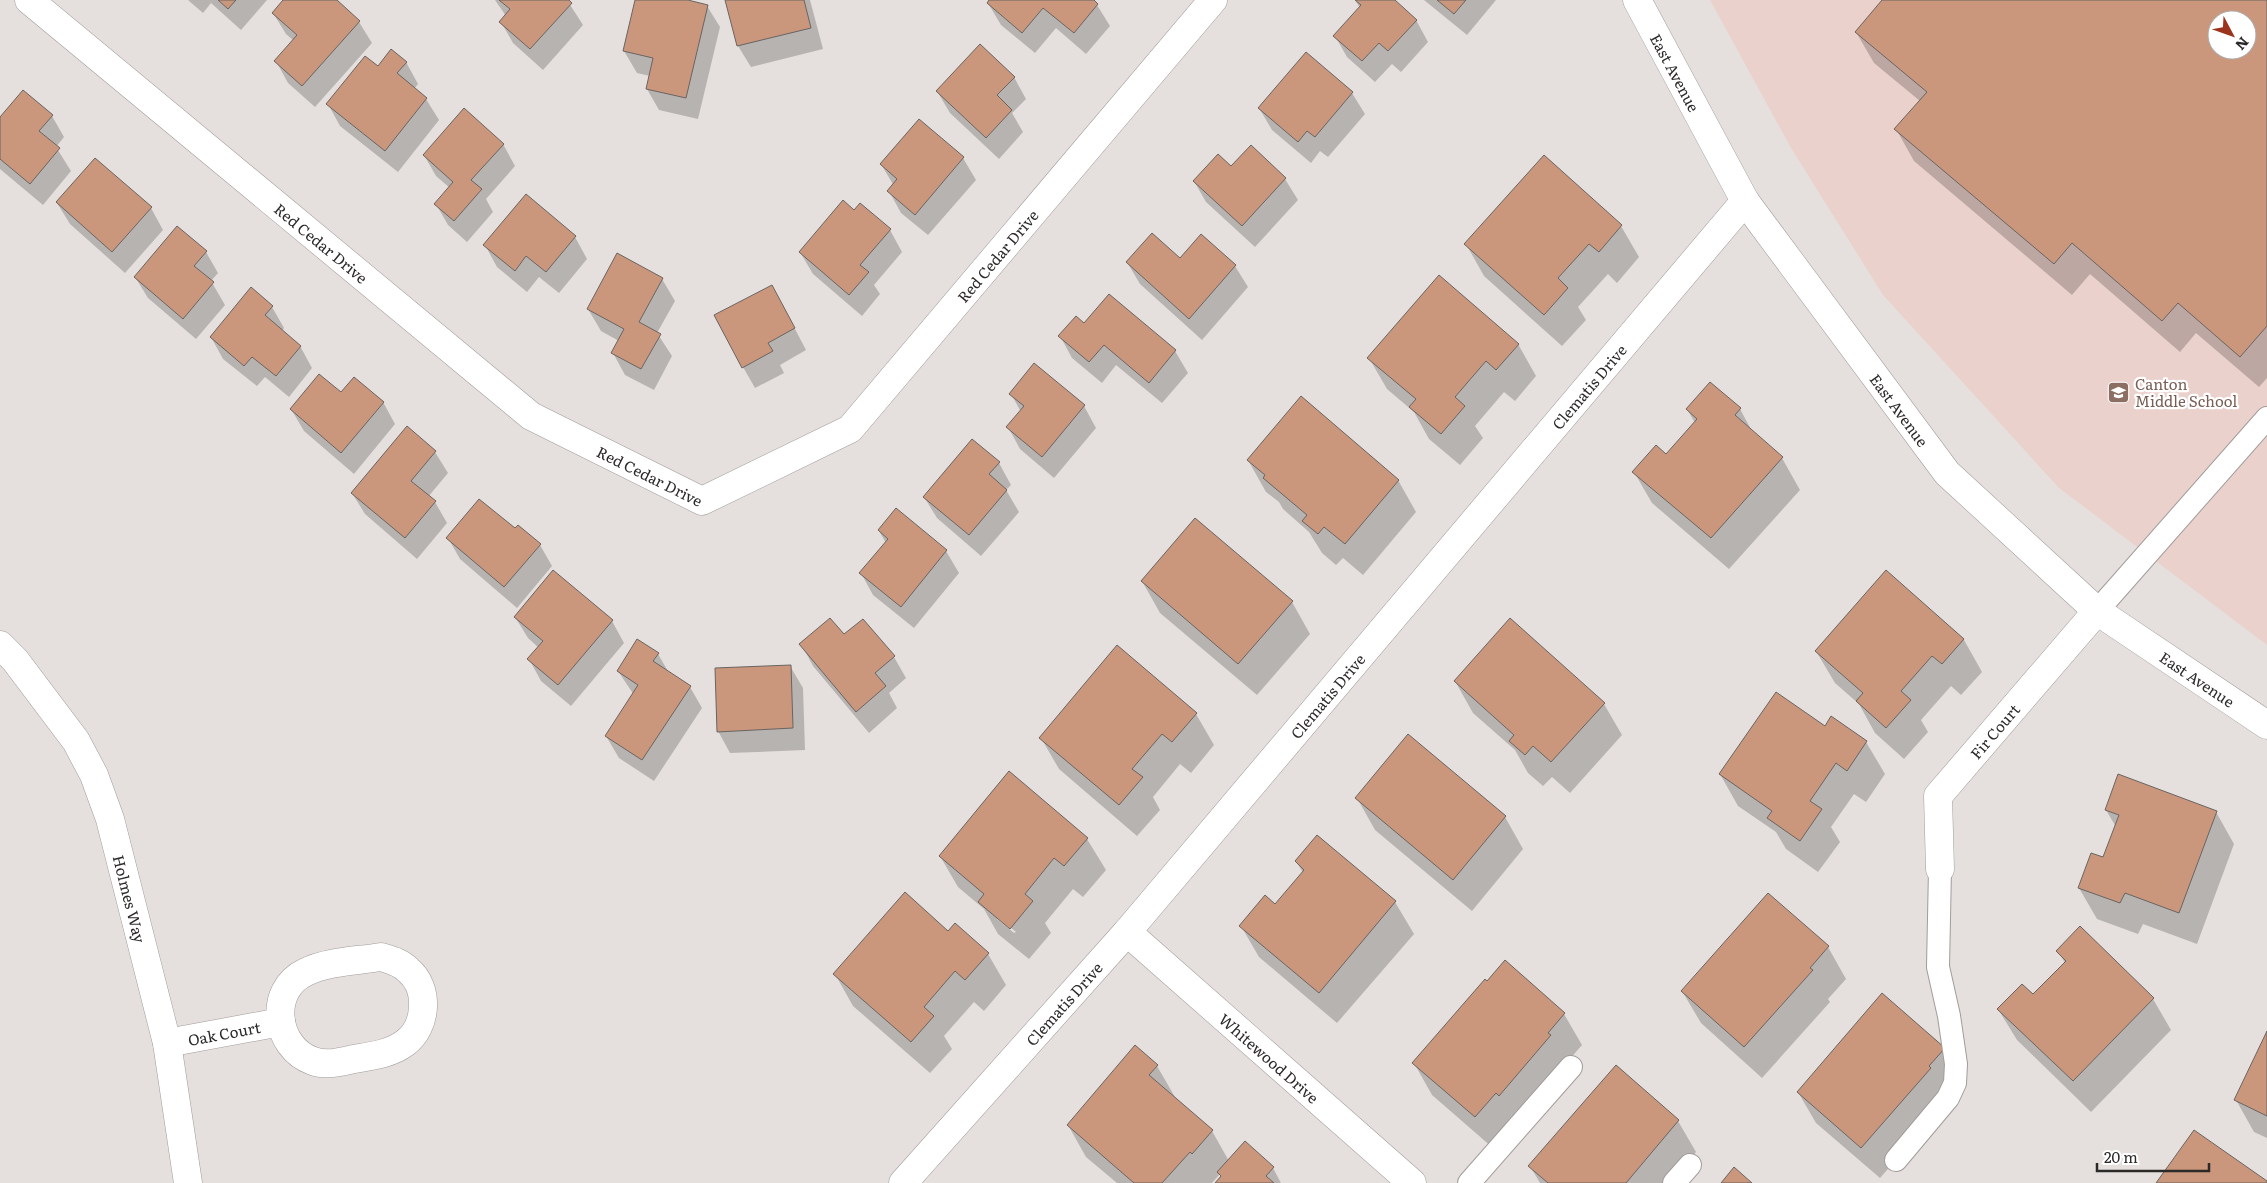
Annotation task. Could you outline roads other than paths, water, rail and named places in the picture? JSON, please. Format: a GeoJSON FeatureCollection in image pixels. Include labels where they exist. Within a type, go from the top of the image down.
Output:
{"type":"FeatureCollection","features":[{"type":"Feature","properties":{"kind":"street","name":"Red Cedar Drive"},"geometry":{"type":"LineString","coordinates":[[29,0],[531,416],[702,500],[850,429],[1213,0]]}},
{"type":"Feature","properties":{"kind":"street","name":"East Avenue"},"geometry":{"type":"LineString","coordinates":[[1637,0],[1745,201],[1946,473],[2097,611],[2267,725]]}},
{"type":"Feature","properties":{"kind":"street","name":"Clematis Drive"},"geometry":{"type":"LineString","coordinates":[[903,1183],[1127,932],[1745,201]]}},
{"type":"Feature","properties":{"kind":"street","name":"Fir Court"},"geometry":{"type":"LineString","coordinates":[[1940,869],[1938,796],[2097,611]]}},
{"type":"Feature","properties":{"kind":"street","name":"Holmes Way"},"geometry":{"type":"LineString","coordinates":[[5,660],[76,741],[94,775],[110,819],[167,1043],[188,1183]]}},
{"type":"Feature","properties":{"kind":"street","name":"Whitewood Drive"},"geometry":{"type":"LineString","coordinates":[[1127,932],[1412,1183]]}},
{"type":"Feature","properties":{"kind":"street","name":"Oak Court"},"geometry":{"type":"LineString","coordinates":[[381,957],[397,961],[410,971],[419,984],[423,999],[422,1015],[417,1030],[406,1043],[392,1051],[330,1064],[314,1062],[300,1055],[288,1043],[281,1022],[280,1012],[284,996],[292,983],[304,973],[319,967],[381,957]]}},
{"type":"Feature","properties":{"kind":"street","name":"Oak Court"},"geometry":{"type":"LineString","coordinates":[[167,1043],[281,1022]]}},
{"type":"Feature","properties":{"kind":"lane"},"geometry":{"type":"LineString","coordinates":[[2097,611],[2267,418]]}},
{"type":"Feature","properties":{"kind":"lane"},"geometry":{"type":"LineString","coordinates":[[1896,1160],[1948,1098],[1955,1083],[1956,1064],[1949,1016],[1938,968],[1940,869]]}},
{"type":"Feature","properties":{"kind":"lane"},"geometry":{"type":"LineString","coordinates":[[1469,1183],[1571,1067]]}},
{"type":"Feature","properties":{"kind":"lane"},"geometry":{"type":"LineString","coordinates":[[1674,1183],[1690,1165]]}},
{"type":"Feature","properties":{"kind":"place","name":"Canton Middle School"},"geometry":{"type":"Point","coordinates":[2119,392]}}]}
